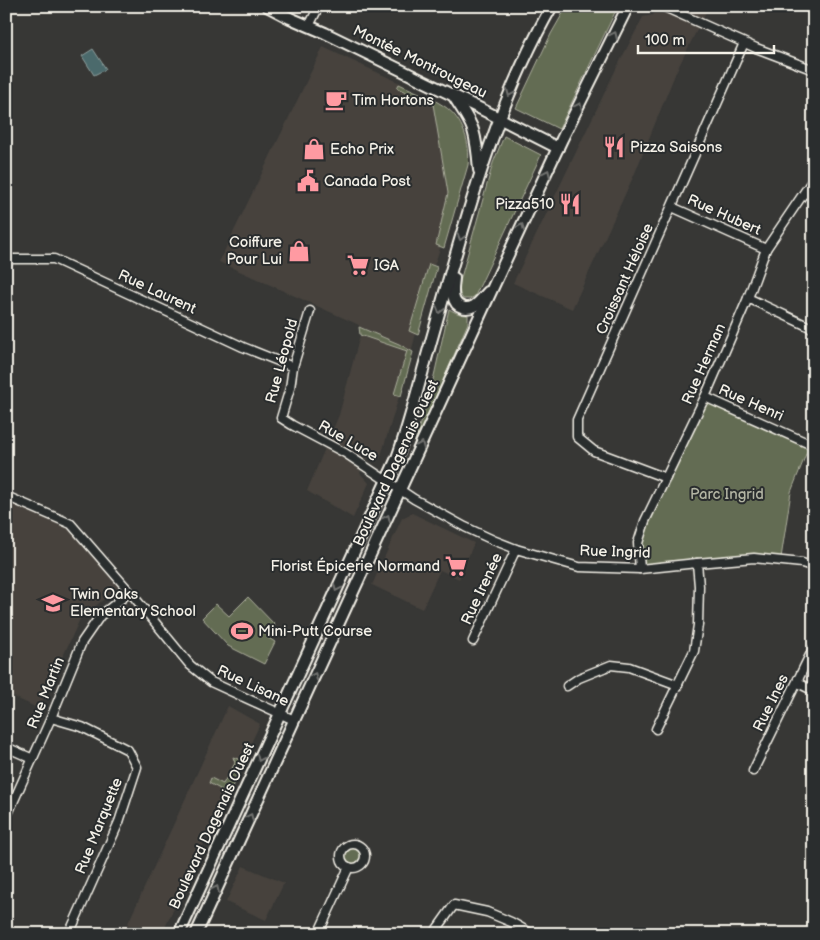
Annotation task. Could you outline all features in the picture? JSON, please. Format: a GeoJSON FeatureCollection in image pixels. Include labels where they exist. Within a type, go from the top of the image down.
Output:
{"type":"FeatureCollection","features":[{"type":"Feature","properties":{"kind":"main road","name":"Montée Montrougeau"},"geometry":{"type":"LineString","coordinates":[[267,6],[454,95],[558,148]]}},
{"type":"Feature","properties":{"kind":"main road","name":"Boulevard Dagenais Ouest"},"geometry":{"type":"LineString","coordinates":[[179,934],[397,458],[479,176],[500,118],[532,43],[552,6]]}},
{"type":"Feature","properties":{"kind":"main road","name":"Boulevard Dagenais Ouest"},"geometry":{"type":"LineString","coordinates":[[196,934],[494,285],[558,148],[628,6]]}},
{"type":"Feature","properties":{"kind":"main road"},"geometry":{"type":"LineString","coordinates":[[454,95],[470,122],[476,139],[479,176]]}},
{"type":"Feature","properties":{"kind":"main road"},"geometry":{"type":"LineString","coordinates":[[454,259],[453,296],[456,303],[461,307],[473,307],[494,285]]}},
{"type":"Feature","properties":{"kind":"street"},"geometry":{"type":"LineString","coordinates":[[309,26],[320,6]]}},
{"type":"Feature","properties":{"kind":"street"},"geometry":{"type":"LineString","coordinates":[[662,6],[744,43],[814,70]]}},
{"type":"Feature","properties":{"kind":"street","name":"Croissant Héloise"},"geometry":{"type":"LineString","coordinates":[[666,478],[594,451],[577,437],[577,420],[744,43]]}},
{"type":"Feature","properties":{"kind":"street","name":"Rue Herman"},"geometry":{"type":"LineString","coordinates":[[640,569],[638,543],[644,521],[705,397],[748,298],[766,249],[814,178]]}},
{"type":"Feature","properties":{"kind":"street"},"geometry":{"type":"LineString","coordinates":[[805,192],[814,198]]}},
{"type":"Feature","properties":{"kind":"street","name":"Rue Hubert"},"geometry":{"type":"LineString","coordinates":[[672,206],[766,249]]}},
{"type":"Feature","properties":{"kind":"street","name":"Rue Laurent"},"geometry":{"type":"LineString","coordinates":[[6,259],[54,260],[242,347],[293,367]]}},
{"type":"Feature","properties":{"kind":"street"},"geometry":{"type":"LineString","coordinates":[[748,298],[814,329]]}},
{"type":"Feature","properties":{"kind":"street","name":"Rue Léopold"},"geometry":{"type":"LineString","coordinates":[[281,418],[290,388],[293,367],[310,310]]}},
{"type":"Feature","properties":{"kind":"street","name":"Rue Henri"},"geometry":{"type":"LineString","coordinates":[[705,397],[814,446]]}},
{"type":"Feature","properties":{"kind":"street","name":"Rue Luce"},"geometry":{"type":"LineString","coordinates":[[281,418],[339,450],[400,490]]}},
{"type":"Feature","properties":{"kind":"street","name":"Rue Ingrid"},"geometry":{"type":"LineString","coordinates":[[400,490],[460,524],[493,540],[516,549],[579,567],[640,569],[754,558],[802,563],[814,567]]}},
{"type":"Feature","properties":{"kind":"street","name":"Rue Lisane"},"geometry":{"type":"LineString","coordinates":[[6,496],[71,524],[190,665],[202,676],[211,682],[294,720]]}},
{"type":"Feature","properties":{"kind":"street","name":"Rue Irenée"},"geometry":{"type":"LineString","coordinates":[[473,641],[516,549]]}},
{"type":"Feature","properties":{"kind":"street"},"geometry":{"type":"LineString","coordinates":[[656,728],[694,651],[698,625],[699,586],[697,563]]}},
{"type":"Feature","properties":{"kind":"street","name":"Rue Martin"},"geometry":{"type":"LineString","coordinates":[[6,818],[34,759],[82,642],[100,616],[130,592]]}},
{"type":"Feature","properties":{"kind":"street","name":"Rue Ines"},"geometry":{"type":"LineString","coordinates":[[753,771],[814,647]]}},
{"type":"Feature","properties":{"kind":"street"},"geometry":{"type":"LineString","coordinates":[[567,686],[579,678],[611,665],[629,667],[678,685]]}},
{"type":"Feature","properties":{"kind":"street"},"geometry":{"type":"LineString","coordinates":[[798,679],[800,684],[814,691]]}},
{"type":"Feature","properties":{"kind":"street","name":"Rue Marquette"},"geometry":{"type":"LineString","coordinates":[[51,718],[82,727],[128,750],[137,767],[118,822],[68,934]]}},
{"type":"Feature","properties":{"kind":"street"},"geometry":{"type":"LineString","coordinates":[[6,747],[34,759]]}},
{"type":"Feature","properties":{"kind":"street"},"geometry":{"type":"LineString","coordinates":[[318,934],[349,867]]}},
{"type":"Feature","properties":{"kind":"street"},"geometry":{"type":"LineString","coordinates":[[434,934],[454,905],[487,912],[511,922],[532,934]]}},
{"type":"Feature","properties":{"kind":"shaded area"},"geometry":{"type":"Polygon","coordinates":[[[658,6],[709,6],[676,72],[635,173],[572,309],[513,283],[643,17],[653,15],[658,6]]]}},
{"type":"Feature","properties":{"kind":"shaded area"},"geometry":{"type":"Polygon","coordinates":[[[323,47],[400,83],[440,107],[460,181],[380,459],[369,456],[360,473],[369,483],[353,518],[307,491],[339,415],[360,335],[359,325],[219,262],[323,47]]]}},
{"type":"Feature","properties":{"kind":"shaded area","name":"Twin Oaks Elementary School"},"geometry":{"type":"Polygon","coordinates":[[[6,496],[71,524],[120,586],[80,619],[39,709],[6,693],[6,496]]]}},
{"type":"Feature","properties":{"kind":"shaded area"},"geometry":{"type":"Polygon","coordinates":[[[412,513],[474,543],[459,579],[440,570],[422,609],[372,585],[402,518],[412,513]]]}},
{"type":"Feature","properties":{"kind":"shaded area"},"geometry":{"type":"Polygon","coordinates":[[[228,706],[260,724],[162,934],[123,934],[228,706]]]}},
{"type":"Feature","properties":{"kind":"shaded area"},"geometry":{"type":"Polygon","coordinates":[[[243,866],[284,883],[266,920],[226,902],[243,866]]]}},
{"type":"Feature","properties":{"kind":"green space"},"geometry":{"type":"Polygon","coordinates":[[[567,6],[618,6],[559,129],[516,108],[551,34],[567,6]]]}},
{"type":"Feature","properties":{"kind":"green space"},"geometry":{"type":"Polygon","coordinates":[[[399,84],[434,100],[451,111],[461,124],[467,140],[468,165],[444,248],[436,245],[448,193],[433,104],[397,88],[399,84]]]}},
{"type":"Feature","properties":{"kind":"green space"},"geometry":{"type":"Polygon","coordinates":[[[504,136],[541,155],[475,296],[470,299],[463,299],[460,294],[459,285],[493,163],[504,136]]]}},
{"type":"Feature","properties":{"kind":"green space"},"geometry":{"type":"Polygon","coordinates":[[[429,264],[437,267],[418,335],[409,331],[429,264]]]}},
{"type":"Feature","properties":{"kind":"green space"},"geometry":{"type":"Polygon","coordinates":[[[449,309],[458,314],[468,315],[468,323],[411,454],[434,376],[449,309]]]}},
{"type":"Feature","properties":{"kind":"green space"},"geometry":{"type":"Polygon","coordinates":[[[359,327],[413,352],[401,396],[394,394],[407,351],[360,335],[359,327]]]}},
{"type":"Feature","properties":{"kind":"green space","name":"Parc Ingrid"},"geometry":{"type":"Polygon","coordinates":[[[721,401],[810,444],[791,492],[781,558],[640,569],[638,543],[702,403],[721,401]]]}},
{"type":"Feature","properties":{"kind":"green space","name":"Mini-Putt Course"},"geometry":{"type":"Polygon","coordinates":[[[248,597],[275,625],[267,637],[275,642],[264,664],[228,646],[202,618],[216,604],[229,616],[248,597]]]}},
{"type":"Feature","properties":{"kind":"green space"},"geometry":{"type":"Polygon","coordinates":[[[233,757],[243,761],[229,794],[209,783],[211,778],[223,784],[235,763],[233,757]]]}},
{"type":"Feature","properties":{"kind":"green space"},"geometry":{"type":"Polygon","coordinates":[[[353,844],[362,847],[365,856],[362,865],[353,868],[344,865],[341,856],[344,847],[353,844]]]}},
{"type":"Feature","properties":{"kind":"water"},"geometry":{"type":"Polygon","coordinates":[[[93,49],[106,69],[94,75],[82,56],[93,49]]]}},
{"type":"Feature","properties":{"kind":"place","name":"Tim Hortons"},"geometry":{"type":"Point","coordinates":[336,100]}},
{"type":"Feature","properties":{"kind":"place","name":"Pizza Saisons"},"geometry":{"type":"Point","coordinates":[614,147]}},
{"type":"Feature","properties":{"kind":"place","name":"Echo Prix"},"geometry":{"type":"Point","coordinates":[314,149]}},
{"type":"Feature","properties":{"kind":"place","name":"Canada Post"},"geometry":{"type":"Point","coordinates":[308,181]}},
{"type":"Feature","properties":{"kind":"place","name":"Pizza510"},"geometry":{"type":"Point","coordinates":[570,204]}},
{"type":"Feature","properties":{"kind":"place","name":"Coiffure Pour Lui"},"geometry":{"type":"Point","coordinates":[299,251]}},
{"type":"Feature","properties":{"kind":"place","name":"IGA"},"geometry":{"type":"Point","coordinates":[358,265]}},
{"type":"Feature","properties":{"kind":"place","name":"Florist Épicerie Normand"},"geometry":{"type":"Point","coordinates":[456,566]}},
{"type":"Feature","properties":{"kind":"place","name":"Twin Oaks Elementary School"},"geometry":{"type":"Point","coordinates":[53,603]}},
{"type":"Feature","properties":{"kind":"place","name":"Mini-Putt Course"},"geometry":{"type":"Point","coordinates":[242,631]}}]}
